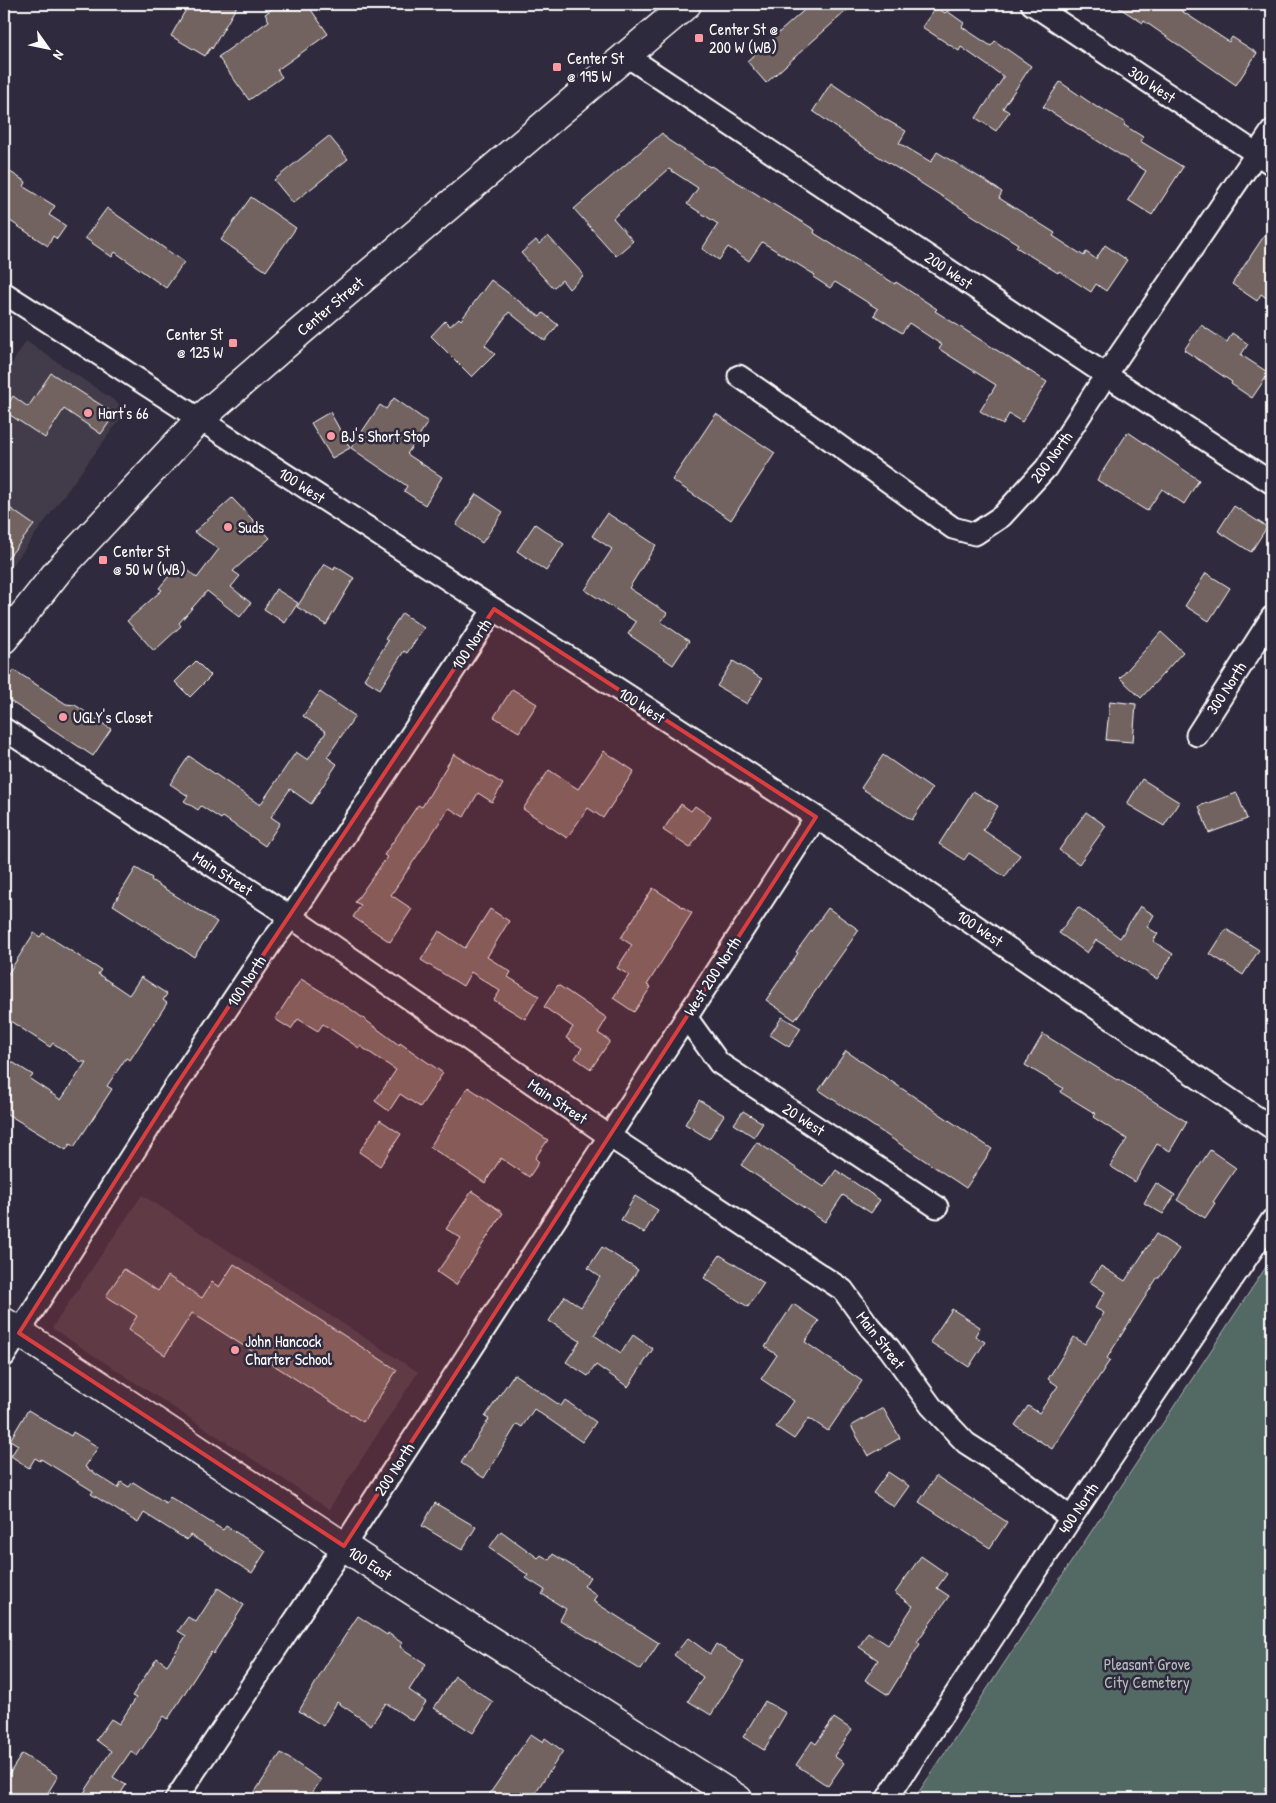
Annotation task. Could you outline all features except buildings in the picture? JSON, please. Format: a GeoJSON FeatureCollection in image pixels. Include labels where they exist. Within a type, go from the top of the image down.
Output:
{"type":"FeatureCollection","features":[{"type":"Feature","properties":{"kind":"main road","name":"Center Street"},"geometry":{"type":"LineString","coordinates":[[4,639],[58,571],[200,419],[687,4]]}},
{"type":"Feature","properties":{"kind":"main road","name":"100 East"},"geometry":{"type":"LineString","coordinates":[[12,1328],[344,1546],[738,1799]]}},
{"type":"Feature","properties":{"kind":"street","name":"300 West"},"geometry":{"type":"LineString","coordinates":[[1032,4],[1265,159]]}},
{"type":"Feature","properties":{"kind":"street","name":"200 West"},"geometry":{"type":"LineString","coordinates":[[626,56],[1272,483]]}},
{"type":"Feature","properties":{"kind":"street","name":"200 North"},"geometry":{"type":"LineString","coordinates":[[739,376],[954,528],[975,534],[1002,516],[1046,468],[1106,375],[1265,159],[1272,131]]}},
{"type":"Feature","properties":{"kind":"street","name":"100 West"},"geometry":{"type":"LineString","coordinates":[[4,293],[816,817],[1272,1128]]}},
{"type":"Feature","properties":{"kind":"street","name":"100 North"},"geometry":{"type":"LineString","coordinates":[[4,1356],[12,1328],[273,940],[291,917],[494,609]]}},
{"type":"Feature","properties":{"kind":"street","name":"300 North"},"geometry":{"type":"LineString","coordinates":[[1197,734],[1272,617]]}},
{"type":"Feature","properties":{"kind":"street","name":"Main Street"},"geometry":{"type":"LineString","coordinates":[[4,729],[291,917],[609,1136],[843,1290],[869,1326],[889,1348],[931,1406],[966,1442],[1008,1470],[1071,1518]]}},
{"type":"Feature","properties":{"kind":"street","name":"West 200 North"},"geometry":{"type":"LineString","coordinates":[[609,1136],[816,817]]}},
{"type":"Feature","properties":{"kind":"street","name":"20 West"},"geometry":{"type":"LineString","coordinates":[[686,1017],[719,1064],[936,1206]]}},
{"type":"Feature","properties":{"kind":"street","name":"200 North"},"geometry":{"type":"LineString","coordinates":[[176,1799],[344,1546],[609,1136]]}},
{"type":"Feature","properties":{"kind":"street","name":"400 North"},"geometry":{"type":"LineString","coordinates":[[887,1799],[1071,1518],[1272,1220]]}},
{"type":"Feature","properties":{"kind":"highlighted area"},"geometry":{"type":"Polygon","coordinates":[[[494,609],[816,817],[344,1546],[19,1333],[175,1087],[494,609]]]}},
{"type":"Feature","properties":{"kind":"shaded area"},"geometry":{"type":"Polygon","coordinates":[[[26,341],[118,403],[123,415],[4,577],[4,438],[11,429],[4,424],[4,376],[26,341]]]}},
{"type":"Feature","properties":{"kind":"shaded area","name":"John Hancock Charter School"},"geometry":{"type":"Polygon","coordinates":[[[142,1195],[418,1372],[329,1509],[52,1328],[142,1195]]]}},
{"type":"Feature","properties":{"kind":"green space","name":"Pleasant Grove City Cemetery"},"geometry":{"type":"Polygon","coordinates":[[[1272,1258],[1272,1799],[914,1799],[933,1771],[1272,1258]]]}},
{"type":"Feature","properties":{"kind":"place","name":"Center St @ 200 W (WB)"},"geometry":{"type":"Point","coordinates":[699,38]}},
{"type":"Feature","properties":{"kind":"place","name":"Center St @ 195 W"},"geometry":{"type":"Point","coordinates":[557,67]}},
{"type":"Feature","properties":{"kind":"place","name":"Center St @ 125 W"},"geometry":{"type":"Point","coordinates":[233,343]}},
{"type":"Feature","properties":{"kind":"place","name":"Hart's 66"},"geometry":{"type":"Point","coordinates":[88,413]}},
{"type":"Feature","properties":{"kind":"place","name":"BJ's Short Stop"},"geometry":{"type":"Point","coordinates":[331,436]}},
{"type":"Feature","properties":{"kind":"place","name":"Suds"},"geometry":{"type":"Point","coordinates":[228,527]}},
{"type":"Feature","properties":{"kind":"place","name":"Center St @ 50 W (WB)"},"geometry":{"type":"Point","coordinates":[103,560]}},
{"type":"Feature","properties":{"kind":"place","name":"UGLY's Closet"},"geometry":{"type":"Point","coordinates":[63,717]}},
{"type":"Feature","properties":{"kind":"place","name":"John Hancock Charter School"},"geometry":{"type":"Point","coordinates":[235,1350]}}]}
